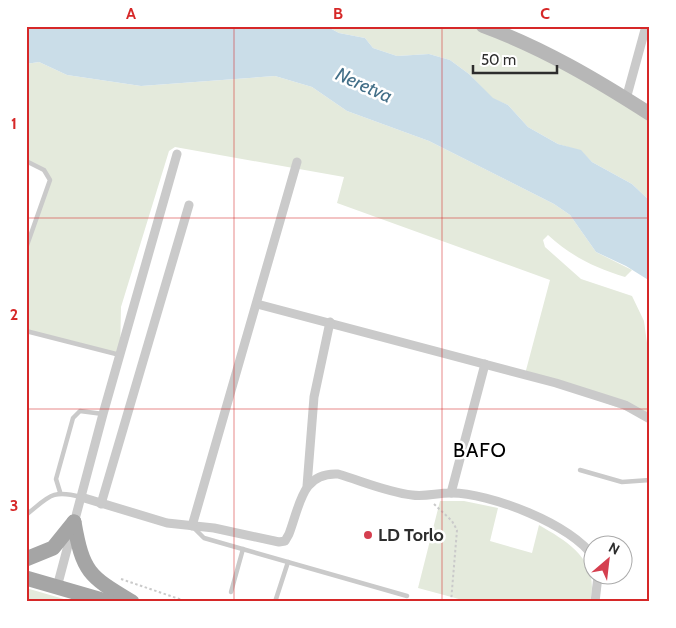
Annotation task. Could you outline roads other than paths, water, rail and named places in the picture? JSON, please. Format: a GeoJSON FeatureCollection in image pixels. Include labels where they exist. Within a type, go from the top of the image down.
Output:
{"type":"FeatureCollection","features":[{"type":"Feature","properties":{"kind":"main road"},"geometry":{"type":"LineString","coordinates":[[26,559],[54,548],[74,522]]}},
{"type":"Feature","properties":{"kind":"main road"},"geometry":{"type":"LineString","coordinates":[[74,522],[79,551],[90,573],[104,586],[132,602]]}},
{"type":"Feature","properties":{"kind":"main road"},"geometry":{"type":"LineString","coordinates":[[26,578],[109,602]]}},
{"type":"Feature","properties":{"kind":"street"},"geometry":{"type":"LineString","coordinates":[[483,26],[508,35],[569,64],[650,114]]}},
{"type":"Feature","properties":{"kind":"street"},"geometry":{"type":"LineString","coordinates":[[626,98],[646,26]]}},
{"type":"Feature","properties":{"kind":"street"},"geometry":{"type":"LineString","coordinates":[[57,587],[102,414],[177,154]]}},
{"type":"Feature","properties":{"kind":"street"},"geometry":{"type":"LineString","coordinates":[[192,526],[297,162]]}},
{"type":"Feature","properties":{"kind":"street"},"geometry":{"type":"LineString","coordinates":[[102,504],[189,204]]}},
{"type":"Feature","properties":{"kind":"street"},"geometry":{"type":"LineString","coordinates":[[257,304],[556,383],[625,405],[650,419]]}},
{"type":"Feature","properties":{"kind":"street"},"geometry":{"type":"LineString","coordinates":[[81,497],[167,522],[232,531],[264,540],[285,541],[307,486],[314,397],[330,322]]}},
{"type":"Feature","properties":{"kind":"street"},"geometry":{"type":"LineString","coordinates":[[451,493],[485,364]]}},
{"type":"Feature","properties":{"kind":"street"},"geometry":{"type":"LineString","coordinates":[[307,486],[318,476],[338,474],[410,495],[428,496],[451,493],[510,506],[545,520],[565,531],[584,549]]}},
{"type":"Feature","properties":{"kind":"street"},"geometry":{"type":"LineString","coordinates":[[595,602],[597,586]]}},
{"type":"Feature","properties":{"kind":"lane"},"geometry":{"type":"LineString","coordinates":[[26,161],[44,170],[50,180],[26,248]]}},
{"type":"Feature","properties":{"kind":"lane"},"geometry":{"type":"LineString","coordinates":[[26,331],[120,355]]}},
{"type":"Feature","properties":{"kind":"lane"},"geometry":{"type":"LineString","coordinates":[[60,492],[56,479],[73,418],[80,411],[102,414]]}},
{"type":"Feature","properties":{"kind":"lane"},"geometry":{"type":"LineString","coordinates":[[580,470],[622,482],[650,480]]}},
{"type":"Feature","properties":{"kind":"lane"},"geometry":{"type":"LineString","coordinates":[[26,515],[52,495],[60,492],[81,497]]}},
{"type":"Feature","properties":{"kind":"lane"},"geometry":{"type":"LineString","coordinates":[[192,526],[204,538],[407,596]]}},
{"type":"Feature","properties":{"kind":"lane"},"geometry":{"type":"LineString","coordinates":[[231,592],[242,549]]}},
{"type":"Feature","properties":{"kind":"lane"},"geometry":{"type":"LineString","coordinates":[[275,602],[288,562]]}},
{"type":"Feature","properties":{"kind":"water","name":"Neretva"},"geometry":{"type":"Polygon","coordinates":[[[26,26],[326,26],[339,33],[365,38],[373,48],[397,56],[429,54],[450,60],[469,74],[493,98],[508,105],[528,127],[558,144],[581,150],[592,162],[632,184],[650,201],[650,281],[626,266],[596,252],[570,215],[554,204],[429,141],[347,111],[312,87],[275,76],[141,86],[67,75],[39,62],[26,64],[26,26]]]}},
{"type":"Feature","properties":{"kind":"place","name":"LD Torlo"},"geometry":{"type":"Point","coordinates":[368,535]}},
{"type":"Feature","properties":{"kind":"district","name":"BAFO"},"geometry":{"type":"Point","coordinates":[480,450]}}]}
